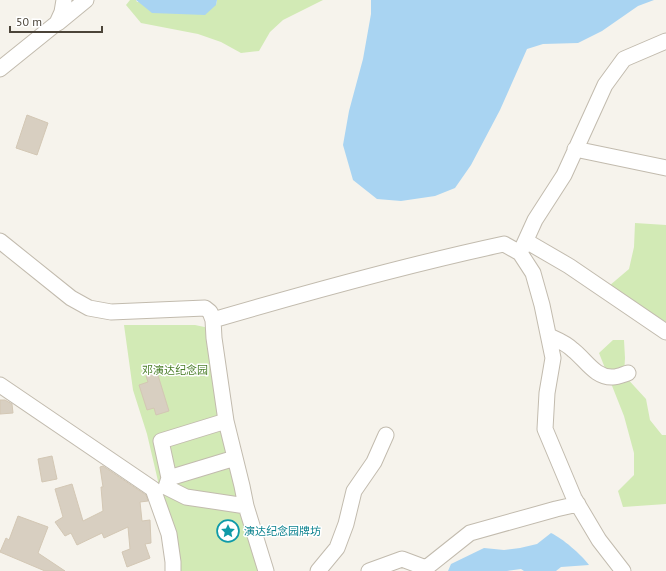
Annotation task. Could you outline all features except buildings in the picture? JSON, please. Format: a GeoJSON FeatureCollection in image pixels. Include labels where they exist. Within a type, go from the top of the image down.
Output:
{"type":"FeatureCollection","features":[{"type":"Feature","properties":{"kind":"street"},"geometry":{"type":"LineString","coordinates":[[57,23],[62,12],[64,0]]}},
{"type":"Feature","properties":{"kind":"street"},"geometry":{"type":"LineString","coordinates":[[0,69],[86,0]]}},
{"type":"Feature","properties":{"kind":"street"},"geometry":{"type":"LineString","coordinates":[[623,571],[599,540],[574,498],[546,429],[547,392],[553,358],[542,305],[533,273],[523,247],[535,220],[564,175],[605,85],[624,59],[666,41]]}},
{"type":"Feature","properties":{"kind":"street"},"geometry":{"type":"LineString","coordinates":[[575,149],[666,168]]}},
{"type":"Feature","properties":{"kind":"street"},"geometry":{"type":"LineString","coordinates":[[0,241],[71,298],[89,308],[111,312],[205,308],[210,312],[214,320],[214,338],[226,421],[246,506],[266,571]]}},
{"type":"Feature","properties":{"kind":"street"},"geometry":{"type":"LineString","coordinates":[[214,320],[324,287],[444,256],[504,244],[523,247],[569,266],[666,332]]}},
{"type":"Feature","properties":{"kind":"street"},"geometry":{"type":"LineString","coordinates":[[549,336],[563,342],[574,350],[596,372],[602,375],[614,378],[628,373]]}},
{"type":"Feature","properties":{"kind":"street"},"geometry":{"type":"LineString","coordinates":[[0,385],[162,485],[186,497],[246,506]]}},
{"type":"Feature","properties":{"kind":"street"},"geometry":{"type":"LineString","coordinates":[[173,571],[162,485],[161,441],[226,421]]}},
{"type":"Feature","properties":{"kind":"street"},"geometry":{"type":"LineString","coordinates":[[318,571],[337,548],[346,524],[354,491],[374,462],[386,435]]}},
{"type":"Feature","properties":{"kind":"street"},"geometry":{"type":"LineString","coordinates":[[162,485],[235,458]]}},
{"type":"Feature","properties":{"kind":"street"},"geometry":{"type":"LineString","coordinates":[[369,571],[402,559],[427,570],[470,533],[578,504]]}},
{"type":"Feature","properties":{"kind":"green space"},"geometry":{"type":"Polygon","coordinates":[[[130,0],[136,0],[137,2],[216,5],[217,0],[323,0],[283,20],[270,32],[259,51],[241,53],[221,42],[198,34],[141,23],[126,5],[130,0]]]}},
{"type":"Feature","properties":{"kind":"green space"},"geometry":{"type":"Polygon","coordinates":[[[635,223],[666,225],[666,322],[609,286],[629,269],[634,247],[635,223]]]}},
{"type":"Feature","properties":{"kind":"green space","name":"邓演达纪念园"},"geometry":{"type":"Polygon","coordinates":[[[124,325],[195,325],[214,329],[258,571],[167,571],[157,506],[158,481],[147,434],[133,390],[124,325]]]}},
{"type":"Feature","properties":{"kind":"green space"},"geometry":{"type":"Polygon","coordinates":[[[613,340],[624,340],[624,375],[646,399],[650,420],[662,435],[666,435],[666,504],[623,507],[618,491],[634,475],[634,453],[624,416],[599,353],[613,340]]]}},
{"type":"Feature","properties":{"kind":"water"},"geometry":{"type":"Polygon","coordinates":[[[136,0],[217,0],[216,5],[205,15],[152,13],[136,0]]]}},
{"type":"Feature","properties":{"kind":"water"},"geometry":{"type":"Polygon","coordinates":[[[371,0],[654,0],[638,6],[602,31],[578,43],[543,44],[527,49],[500,110],[471,165],[455,188],[435,196],[401,201],[377,199],[353,180],[343,145],[349,111],[363,59],[371,14],[371,0]]]}},
{"type":"Feature","properties":{"kind":"water"},"geometry":{"type":"Polygon","coordinates":[[[551,533],[572,547],[589,565],[561,567],[556,571],[524,571],[521,569],[507,571],[448,571],[451,564],[484,548],[504,550],[520,548],[537,544],[551,533]]]}},
{"type":"Feature","properties":{"kind":"place","name":"演达纪念园牌坊"},"geometry":{"type":"Point","coordinates":[228,531]}}]}
